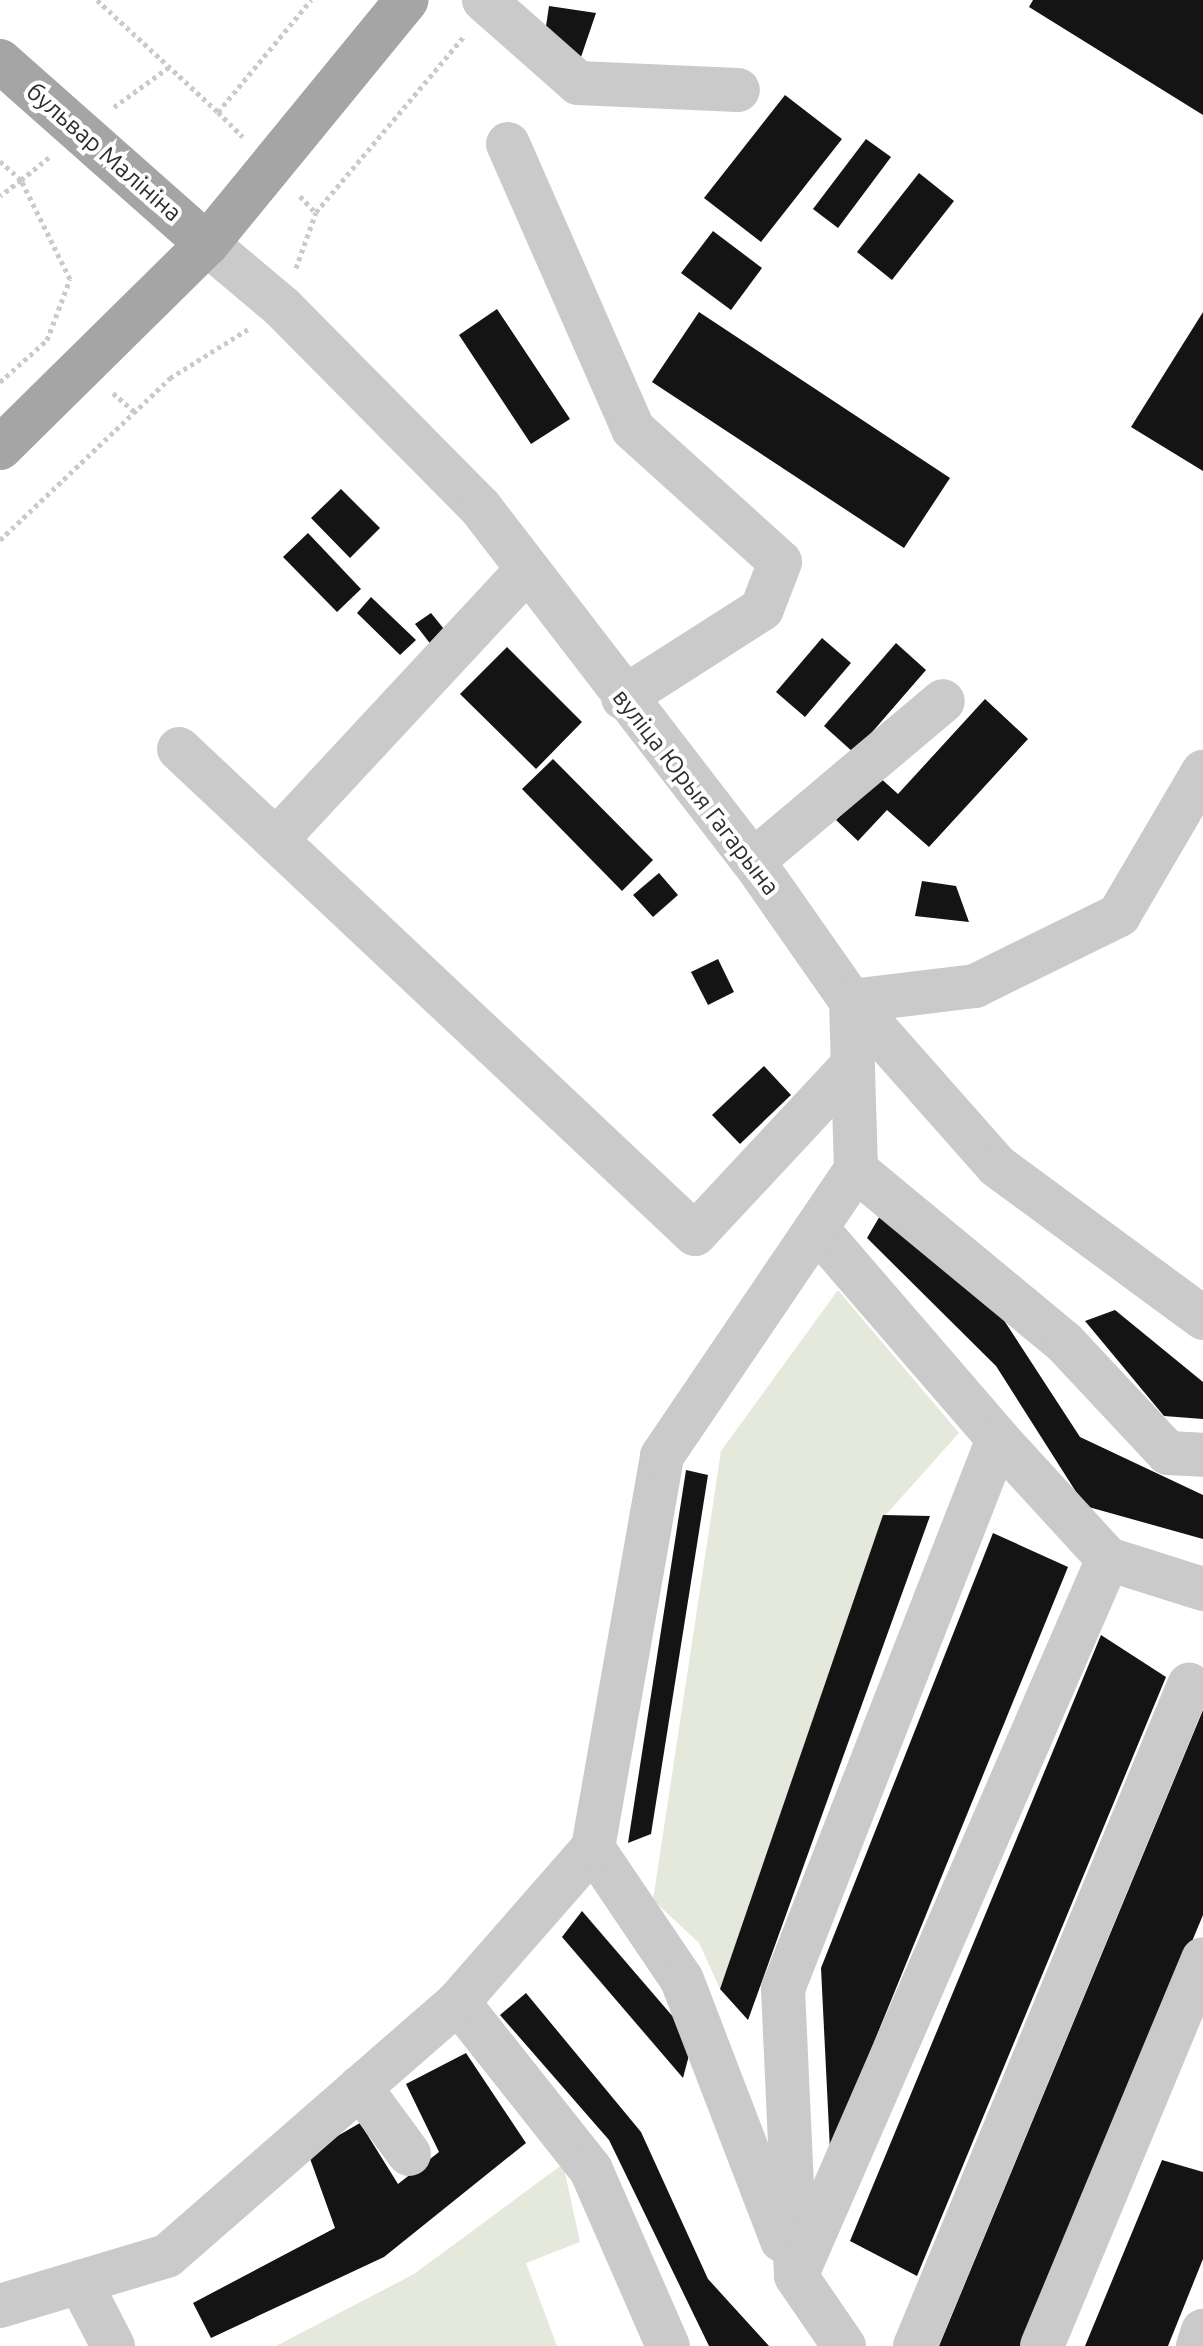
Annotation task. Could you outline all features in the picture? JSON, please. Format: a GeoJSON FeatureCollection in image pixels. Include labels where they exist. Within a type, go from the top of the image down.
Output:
{"type":"FeatureCollection","features":[{"type":"Feature","properties":{"kind":"main road"},"geometry":{"type":"LineString","coordinates":[[0,448],[207,244],[407,0]]}},
{"type":"Feature","properties":{"kind":"main road","name":"бульвар Малініна"},"geometry":{"type":"LineString","coordinates":[[0,61],[207,244]]}},
{"type":"Feature","properties":{"kind":"street"},"geometry":{"type":"LineString","coordinates":[[484,0],[578,83],[738,90]]}},
{"type":"Feature","properties":{"kind":"street"},"geometry":{"type":"LineString","coordinates":[[508,144],[633,429],[780,562],[762,609],[623,698]]}},
{"type":"Feature","properties":{"kind":"street","name":"вуліца Юрыя Гагарына"},"geometry":{"type":"LineString","coordinates":[[207,244],[427,448],[753,861],[851,1001],[997,1166],[1203,1318]]}},
{"type":"Feature","properties":{"kind":"street"},"geometry":{"type":"LineString","coordinates":[[276,840],[526,571]]}},
{"type":"Feature","properties":{"kind":"street"},"geometry":{"type":"LineString","coordinates":[[753,861],[943,701]]}},
{"type":"Feature","properties":{"kind":"street"},"geometry":{"type":"LineString","coordinates":[[179,749],[695,1234],[850,1068]]}},
{"type":"Feature","properties":{"kind":"street"},"geometry":{"type":"LineString","coordinates":[[0,2306],[167,2256],[458,2002],[593,1848],[662,1456],[856,1170],[850,1068],[851,1001],[975,986],[1119,915],[1203,772]]}},
{"type":"Feature","properties":{"kind":"street"},"geometry":{"type":"LineString","coordinates":[[856,1170],[1064,1342],[1168,1453],[1203,1455]]}},
{"type":"Feature","properties":{"kind":"street"},"geometry":{"type":"LineString","coordinates":[[817,1229],[998,1439],[1108,1559],[1203,1589]]}},
{"type":"Feature","properties":{"kind":"street"},"geometry":{"type":"LineString","coordinates":[[796,2276],[783,1989],[998,1439]]}},
{"type":"Feature","properties":{"kind":"street"},"geometry":{"type":"LineString","coordinates":[[796,2276],[1108,1559]]}},
{"type":"Feature","properties":{"kind":"street"},"geometry":{"type":"LineString","coordinates":[[915,2346],[1189,1685]]}},
{"type":"Feature","properties":{"kind":"street"},"geometry":{"type":"LineString","coordinates":[[593,1848],[682,1980],[796,2276],[844,2346]]}},
{"type":"Feature","properties":{"kind":"street"},"geometry":{"type":"LineString","coordinates":[[1042,2346],[1203,1959]]}},
{"type":"Feature","properties":{"kind":"street"},"geometry":{"type":"LineString","coordinates":[[458,2002],[591,2170],[668,2346]]}},
{"type":"Feature","properties":{"kind":"street"},"geometry":{"type":"LineString","coordinates":[[360,2087],[409,2154]]}},
{"type":"Feature","properties":{"kind":"street"},"geometry":{"type":"LineString","coordinates":[[80,2282],[113,2346]]}},
{"type":"Feature","properties":{"kind":"street"},"geometry":{"type":"LineString","coordinates":[[1198,2346],[1203,2331]]}},
{"type":"Feature","properties":{"kind":"path"},"geometry":{"type":"LineString","coordinates":[[97,0],[218,112],[311,0]]}},
{"type":"Feature","properties":{"kind":"path"},"geometry":{"type":"LineString","coordinates":[[0,196],[80,131],[169,67]]}},
{"type":"Feature","properties":{"kind":"path"},"geometry":{"type":"LineString","coordinates":[[0,161],[21,180],[70,279],[47,340],[0,382]]}},
{"type":"Feature","properties":{"kind":"shaded area"},"geometry":{"type":"Polygon","coordinates":[[[838,1290],[959,1433],[882,1519],[720,1989],[699,1943],[653,1900],[721,1451],[838,1290]]]}},
{"type":"Feature","properties":{"kind":"shaded area"},"geometry":{"type":"Polygon","coordinates":[[[563,2164],[580,2242],[526,2263],[557,2346],[276,2346],[414,2274],[563,2164]]]}},
{"type":"Feature","properties":{"kind":"building"},"geometry":{"type":"Polygon","coordinates":[[[1033,0],[1203,0],[1203,115],[1029,7],[1033,0]]]}},
{"type":"Feature","properties":{"kind":"building"},"geometry":{"type":"Polygon","coordinates":[[[549,6],[596,13],[580,60],[545,33],[549,6]]]}},
{"type":"Feature","properties":{"kind":"building"},"geometry":{"type":"Polygon","coordinates":[[[785,95],[842,139],[761,242],[704,198],[785,95]]]}},
{"type":"Feature","properties":{"kind":"building"},"geometry":{"type":"Polygon","coordinates":[[[866,139],[891,157],[838,228],[813,209],[866,139]]]}},
{"type":"Feature","properties":{"kind":"building"},"geometry":{"type":"Polygon","coordinates":[[[919,173],[954,201],[892,280],[857,252],[919,173]]]}},
{"type":"Feature","properties":{"kind":"building"},"geometry":{"type":"Polygon","coordinates":[[[713,231],[762,268],[731,310],[681,273],[713,231]]]}},
{"type":"Feature","properties":{"kind":"building"},"geometry":{"type":"Polygon","coordinates":[[[497,309],[570,419],[531,444],[459,335],[497,309]]]}},
{"type":"Feature","properties":{"kind":"building"},"geometry":{"type":"Polygon","coordinates":[[[699,312],[950,478],[904,548],[652,382],[699,312]]]}},
{"type":"Feature","properties":{"kind":"building"},"geometry":{"type":"Polygon","coordinates":[[[1203,312],[1203,471],[1131,427],[1203,312]]]}},
{"type":"Feature","properties":{"kind":"building"},"geometry":{"type":"Polygon","coordinates":[[[341,489],[380,528],[350,558],[311,518],[341,489]]]}},
{"type":"Feature","properties":{"kind":"building"},"geometry":{"type":"Polygon","coordinates":[[[308,533],[361,589],[337,612],[283,557],[308,533]]]}},
{"type":"Feature","properties":{"kind":"building"},"geometry":{"type":"Polygon","coordinates":[[[371,597],[416,640],[400,655],[357,613],[371,597]]]}},
{"type":"Feature","properties":{"kind":"building"},"geometry":{"type":"Polygon","coordinates":[[[431,613],[448,634],[432,646],[415,624],[431,613]]]}},
{"type":"Feature","properties":{"kind":"building"},"geometry":{"type":"Polygon","coordinates":[[[822,638],[851,663],[805,717],[776,692],[822,638]]]}},
{"type":"Feature","properties":{"kind":"building"},"geometry":{"type":"Polygon","coordinates":[[[896,643],[926,670],[854,753],[824,726],[896,643]]]}},
{"type":"Feature","properties":{"kind":"building"},"geometry":{"type":"Polygon","coordinates":[[[507,647],[582,722],[536,769],[460,694],[507,647]]]}},
{"type":"Feature","properties":{"kind":"building"},"geometry":{"type":"Polygon","coordinates":[[[985,699],[1028,739],[929,847],[887,810],[858,841],[836,820],[877,775],[898,794],[985,699]]]}},
{"type":"Feature","properties":{"kind":"building"},"geometry":{"type":"Polygon","coordinates":[[[553,759],[653,860],[622,891],[522,789],[553,759]]]}},
{"type":"Feature","properties":{"kind":"building"},"geometry":{"type":"Polygon","coordinates":[[[659,873],[678,895],[653,917],[633,895],[659,873]]]}},
{"type":"Feature","properties":{"kind":"building"},"geometry":{"type":"Polygon","coordinates":[[[922,881],[956,886],[969,922],[915,916],[922,881]]]}},
{"type":"Feature","properties":{"kind":"building"},"geometry":{"type":"Polygon","coordinates":[[[718,959],[734,992],[708,1005],[691,972],[718,959]]]}},
{"type":"Feature","properties":{"kind":"building"},"geometry":{"type":"Polygon","coordinates":[[[764,1066],[791,1095],[740,1144],[712,1115],[764,1066]]]}},
{"type":"Feature","properties":{"kind":"building"},"geometry":{"type":"Polygon","coordinates":[[[881,1214],[994,1305],[1080,1437],[1203,1495],[1203,1539],[1085,1506],[996,1366],[867,1238],[881,1214]]]}},
{"type":"Feature","properties":{"kind":"building"},"geometry":{"type":"Polygon","coordinates":[[[1115,1310],[1203,1382],[1203,1419],[1164,1416],[1085,1321],[1115,1310]]]}},
{"type":"Feature","properties":{"kind":"building"},"geometry":{"type":"Polygon","coordinates":[[[686,1470],[708,1475],[651,1834],[628,1843],[686,1470]]]}},
{"type":"Feature","properties":{"kind":"building"},"geometry":{"type":"Polygon","coordinates":[[[883,1515],[930,1516],[748,2020],[720,1989],[883,1515]]]}},
{"type":"Feature","properties":{"kind":"building"},"geometry":{"type":"Polygon","coordinates":[[[993,1533],[1068,1567],[830,2150],[821,1968],[993,1533]]]}},
{"type":"Feature","properties":{"kind":"building"},"geometry":{"type":"Polygon","coordinates":[[[1101,1635],[1166,1677],[917,2276],[850,2241],[1101,1635]]]}},
{"type":"Feature","properties":{"kind":"building"},"geometry":{"type":"Polygon","coordinates":[[[1203,1710],[1203,1915],[1023,2346],[939,2346],[1203,1710]]]}},
{"type":"Feature","properties":{"kind":"building"},"geometry":{"type":"Polygon","coordinates":[[[582,1911],[693,2040],[683,2078],[562,1937],[582,1911]]]}},
{"type":"Feature","properties":{"kind":"building"},"geometry":{"type":"Polygon","coordinates":[[[526,1993],[641,2132],[708,2279],[769,2346],[709,2346],[609,2140],[500,2015],[526,1993]]]}},
{"type":"Feature","properties":{"kind":"building"},"geometry":{"type":"Polygon","coordinates":[[[466,2053],[526,2143],[384,2257],[211,2338],[193,2303],[335,2228],[308,2153],[360,2123],[398,2184],[439,2152],[406,2084],[466,2053]]]}},
{"type":"Feature","properties":{"kind":"building"},"geometry":{"type":"Polygon","coordinates":[[[1162,2160],[1203,2172],[1203,2259],[1168,2346],[1085,2346],[1162,2160]]]}}]}
